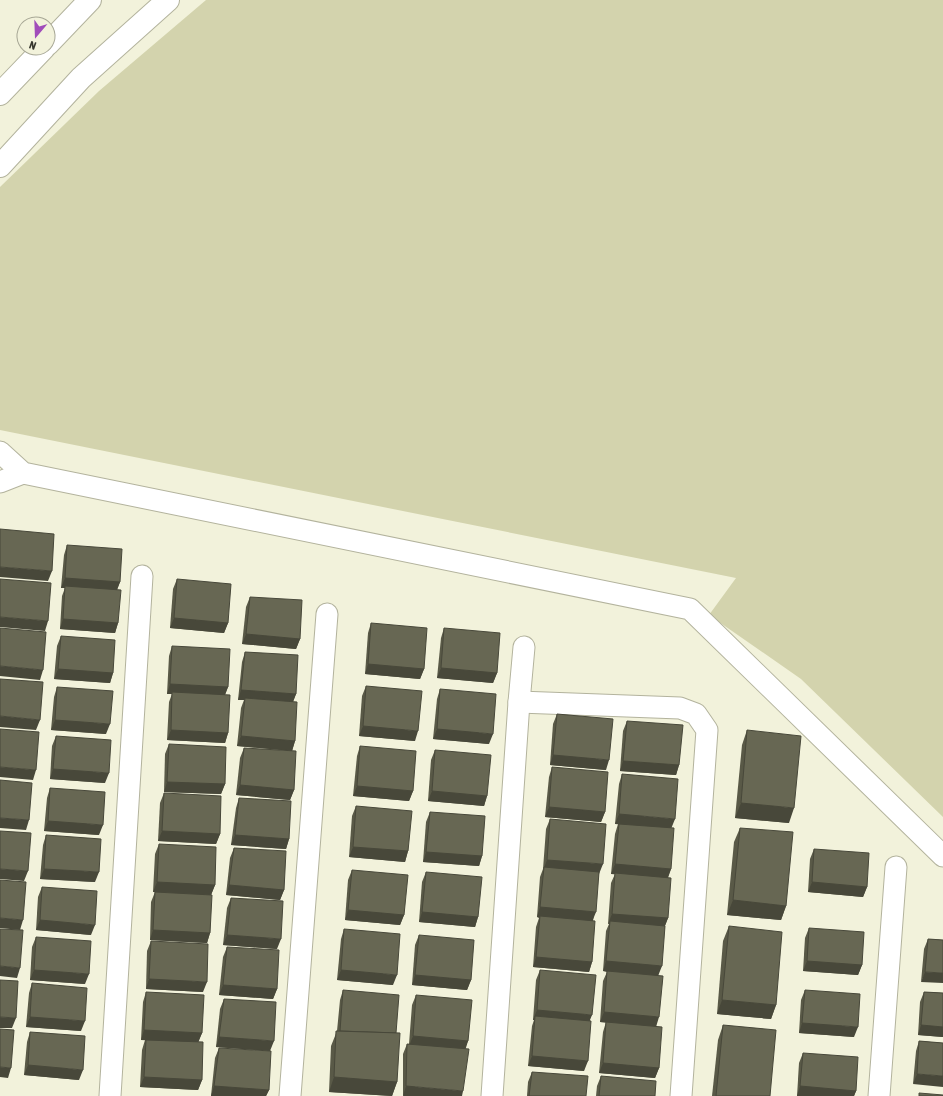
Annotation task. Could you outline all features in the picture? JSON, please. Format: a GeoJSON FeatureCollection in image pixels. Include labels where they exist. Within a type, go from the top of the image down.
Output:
{"type":"FeatureCollection","features":[{"type":"Feature","properties":{"kind":"street"},"geometry":{"type":"LineString","coordinates":[[56,36],[90,0]]}},
{"type":"Feature","properties":{"kind":"street"},"geometry":{"type":"LineString","coordinates":[[0,166],[81,78],[168,0]]}},
{"type":"Feature","properties":{"kind":"street"},"geometry":{"type":"LineString","coordinates":[[0,94],[36,56]]}},
{"type":"Feature","properties":{"kind":"street"},"geometry":{"type":"LineString","coordinates":[[0,452],[23,472],[690,609],[943,856]]}},
{"type":"Feature","properties":{"kind":"street"},"geometry":{"type":"LineString","coordinates":[[0,482],[23,472]]}},
{"type":"Feature","properties":{"kind":"street"},"geometry":{"type":"LineString","coordinates":[[110,1096],[142,576]]}},
{"type":"Feature","properties":{"kind":"street"},"geometry":{"type":"LineString","coordinates":[[290,1096],[327,614]]}},
{"type":"Feature","properties":{"kind":"street"},"geometry":{"type":"LineString","coordinates":[[492,1096],[524,647]]}},
{"type":"Feature","properties":{"kind":"street"},"geometry":{"type":"LineString","coordinates":[[519,702],[680,708],[696,714],[707,730],[681,1096]]}},
{"type":"Feature","properties":{"kind":"street"},"geometry":{"type":"LineString","coordinates":[[879,1096],[896,867]]}},
{"type":"Feature","properties":{"kind":"green space"},"geometry":{"type":"Polygon","coordinates":[[[206,0],[943,0],[943,817],[801,679],[709,615],[736,578],[0,430],[0,187],[99,91],[206,0]]]}},
{"type":"Feature","properties":{"kind":"building"},"geometry":{"type":"Polygon","coordinates":[[[0,529],[54,534],[52,571],[0,567],[0,529]]]}},
{"type":"Feature","properties":{"kind":"building"},"geometry":{"type":"Polygon","coordinates":[[[67,545],[122,549],[120,582],[65,578],[67,545]]]}},
{"type":"Feature","properties":{"kind":"building"},"geometry":{"type":"Polygon","coordinates":[[[0,579],[51,583],[48,621],[0,617],[0,579]]]}},
{"type":"Feature","properties":{"kind":"building"},"geometry":{"type":"Polygon","coordinates":[[[177,579],[231,584],[228,623],[174,618],[177,579]]]}},
{"type":"Feature","properties":{"kind":"building"},"geometry":{"type":"Polygon","coordinates":[[[65,586],[121,590],[118,623],[63,619],[65,586]]]}},
{"type":"Feature","properties":{"kind":"building"},"geometry":{"type":"Polygon","coordinates":[[[250,597],[302,600],[300,639],[246,634],[250,597]]]}},
{"type":"Feature","properties":{"kind":"building"},"geometry":{"type":"Polygon","coordinates":[[[371,623],[427,628],[424,669],[368,664],[371,623]]]}},
{"type":"Feature","properties":{"kind":"building"},"geometry":{"type":"Polygon","coordinates":[[[0,628],[46,632],[43,670],[0,666],[0,628]]]}},
{"type":"Feature","properties":{"kind":"building"},"geometry":{"type":"Polygon","coordinates":[[[444,628],[500,633],[497,673],[441,668],[444,628]]]}},
{"type":"Feature","properties":{"kind":"building"},"geometry":{"type":"Polygon","coordinates":[[[61,636],[115,640],[113,673],[58,669],[61,636]]]}},
{"type":"Feature","properties":{"kind":"building"},"geometry":{"type":"Polygon","coordinates":[[[172,646],[230,649],[228,687],[170,684],[172,646]]]}},
{"type":"Feature","properties":{"kind":"building"},"geometry":{"type":"Polygon","coordinates":[[[245,652],[298,655],[296,694],[241,690],[245,652]]]}},
{"type":"Feature","properties":{"kind":"building"},"geometry":{"type":"Polygon","coordinates":[[[0,679],[43,682],[40,720],[0,716],[0,679]]]}},
{"type":"Feature","properties":{"kind":"building"},"geometry":{"type":"Polygon","coordinates":[[[366,686],[422,691],[418,731],[363,726],[366,686]]]}},
{"type":"Feature","properties":{"kind":"building"},"geometry":{"type":"Polygon","coordinates":[[[57,687],[113,691],[110,724],[55,720],[57,687]]]}},
{"type":"Feature","properties":{"kind":"building"},"geometry":{"type":"Polygon","coordinates":[[[440,689],[496,694],[493,734],[437,729],[440,689]]]}},
{"type":"Feature","properties":{"kind":"building"},"geometry":{"type":"Polygon","coordinates":[[[172,692],[230,695],[228,733],[171,730],[172,692]]]}},
{"type":"Feature","properties":{"kind":"building"},"geometry":{"type":"Polygon","coordinates":[[[245,698],[297,702],[295,741],[241,736],[245,698]]]}},
{"type":"Feature","properties":{"kind":"building"},"geometry":{"type":"Polygon","coordinates":[[[557,714],[613,719],[609,760],[553,755],[557,714]]]}},
{"type":"Feature","properties":{"kind":"building"},"geometry":{"type":"Polygon","coordinates":[[[627,721],[683,725],[679,765],[623,761],[627,721]]]}},
{"type":"Feature","properties":{"kind":"building"},"geometry":{"type":"Polygon","coordinates":[[[0,729],[39,732],[36,770],[0,767],[0,729]]]}},
{"type":"Feature","properties":{"kind":"building"},"geometry":{"type":"Polygon","coordinates":[[[747,730],[801,736],[794,808],[741,803],[747,730]]]}},
{"type":"Feature","properties":{"kind":"building"},"geometry":{"type":"Polygon","coordinates":[[[56,736],[111,740],[109,773],[53,769],[56,736]]]}},
{"type":"Feature","properties":{"kind":"building"},"geometry":{"type":"Polygon","coordinates":[[[169,744],[226,747],[225,784],[167,782],[169,744]]]}},
{"type":"Feature","properties":{"kind":"building"},"geometry":{"type":"Polygon","coordinates":[[[360,746],[416,751],[413,791],[357,786],[360,746]]]}},
{"type":"Feature","properties":{"kind":"building"},"geometry":{"type":"Polygon","coordinates":[[[244,748],[296,751],[294,790],[240,785],[244,748]]]}},
{"type":"Feature","properties":{"kind":"building"},"geometry":{"type":"Polygon","coordinates":[[[435,750],[491,755],[487,796],[432,791],[435,750]]]}},
{"type":"Feature","properties":{"kind":"building"},"geometry":{"type":"Polygon","coordinates":[[[552,767],[608,772],[605,812],[549,807],[552,767]]]}},
{"type":"Feature","properties":{"kind":"building"},"geometry":{"type":"Polygon","coordinates":[[[622,774],[678,779],[675,819],[619,814],[622,774]]]}},
{"type":"Feature","properties":{"kind":"building"},"geometry":{"type":"Polygon","coordinates":[[[0,780],[32,783],[29,820],[0,818],[0,780]]]}},
{"type":"Feature","properties":{"kind":"building"},"geometry":{"type":"Polygon","coordinates":[[[50,788],[105,792],[103,825],[48,821],[50,788]]]}},
{"type":"Feature","properties":{"kind":"building"},"geometry":{"type":"Polygon","coordinates":[[[164,793],[221,796],[220,834],[162,831],[164,793]]]}},
{"type":"Feature","properties":{"kind":"building"},"geometry":{"type":"Polygon","coordinates":[[[239,798],[291,801],[289,839],[235,835],[239,798]]]}},
{"type":"Feature","properties":{"kind":"building"},"geometry":{"type":"Polygon","coordinates":[[[356,806],[412,811],[408,851],[353,847],[356,806]]]}},
{"type":"Feature","properties":{"kind":"building"},"geometry":{"type":"Polygon","coordinates":[[[430,812],[485,816],[482,856],[426,852],[430,812]]]}},
{"type":"Feature","properties":{"kind":"building"},"geometry":{"type":"Polygon","coordinates":[[[550,819],[606,824],[603,864],[547,860],[550,819]]]}},
{"type":"Feature","properties":{"kind":"building"},"geometry":{"type":"Polygon","coordinates":[[[619,824],[674,828],[671,869],[615,864],[619,824]]]}},
{"type":"Feature","properties":{"kind":"building"},"geometry":{"type":"Polygon","coordinates":[[[740,828],[793,832],[786,906],[733,900],[740,828]]]}},
{"type":"Feature","properties":{"kind":"building"},"geometry":{"type":"Polygon","coordinates":[[[0,831],[31,833],[28,871],[0,869],[0,831]]]}},
{"type":"Feature","properties":{"kind":"building"},"geometry":{"type":"Polygon","coordinates":[[[46,835],[101,839],[99,872],[44,869],[46,835]]]}},
{"type":"Feature","properties":{"kind":"building"},"geometry":{"type":"Polygon","coordinates":[[[159,844],[216,847],[215,885],[157,882],[159,844]]]}},
{"type":"Feature","properties":{"kind":"building"},"geometry":{"type":"Polygon","coordinates":[[[234,848],[286,851],[284,890],[229,885],[234,848]]]}},
{"type":"Feature","properties":{"kind":"building"},"geometry":{"type":"Polygon","coordinates":[[[814,849],[869,853],[867,887],[812,882],[814,849]]]}},
{"type":"Feature","properties":{"kind":"building"},"geometry":{"type":"Polygon","coordinates":[[[544,867],[599,872],[596,912],[540,907],[544,867]]]}},
{"type":"Feature","properties":{"kind":"building"},"geometry":{"type":"Polygon","coordinates":[[[352,870],[408,875],[404,915],[348,910],[352,870]]]}},
{"type":"Feature","properties":{"kind":"building"},"geometry":{"type":"Polygon","coordinates":[[[426,872],[482,877],[478,917],[422,912],[426,872]]]}},
{"type":"Feature","properties":{"kind":"building"},"geometry":{"type":"Polygon","coordinates":[[[615,873],[671,878],[668,918],[612,914],[615,873]]]}},
{"type":"Feature","properties":{"kind":"building"},"geometry":{"type":"Polygon","coordinates":[[[0,880],[26,882],[23,920],[0,918],[0,880]]]}},
{"type":"Feature","properties":{"kind":"building"},"geometry":{"type":"Polygon","coordinates":[[[42,887],[97,891],[95,925],[40,920],[42,887]]]}},
{"type":"Feature","properties":{"kind":"building"},"geometry":{"type":"Polygon","coordinates":[[[155,892],[212,895],[210,933],[153,930],[155,892]]]}},
{"type":"Feature","properties":{"kind":"building"},"geometry":{"type":"Polygon","coordinates":[[[231,898],[283,901],[281,939],[227,935],[231,898]]]}},
{"type":"Feature","properties":{"kind":"building"},"geometry":{"type":"Polygon","coordinates":[[[540,916],[595,921],[592,962],[536,957],[540,916]]]}},
{"type":"Feature","properties":{"kind":"building"},"geometry":{"type":"Polygon","coordinates":[[[610,921],[665,926],[662,966],[606,961],[610,921]]]}},
{"type":"Feature","properties":{"kind":"building"},"geometry":{"type":"Polygon","coordinates":[[[729,926],[782,932],[776,1005],[722,1000],[729,926]]]}},
{"type":"Feature","properties":{"kind":"building"},"geometry":{"type":"Polygon","coordinates":[[[809,928],[864,932],[862,965],[807,961],[809,928]]]}},
{"type":"Feature","properties":{"kind":"building"},"geometry":{"type":"Polygon","coordinates":[[[0,929],[23,930],[20,968],[0,966],[0,929]]]}},
{"type":"Feature","properties":{"kind":"building"},"geometry":{"type":"Polygon","coordinates":[[[344,929],[400,934],[397,975],[341,970],[344,929]]]}},
{"type":"Feature","properties":{"kind":"building"},"geometry":{"type":"Polygon","coordinates":[[[419,935],[474,940],[471,980],[415,975],[419,935]]]}},
{"type":"Feature","properties":{"kind":"building"},"geometry":{"type":"Polygon","coordinates":[[[36,937],[91,941],[89,974],[34,970],[36,937]]]}},
{"type":"Feature","properties":{"kind":"building"},"geometry":{"type":"Polygon","coordinates":[[[928,939],[943,940],[943,973],[925,972],[928,939]]]}},
{"type":"Feature","properties":{"kind":"building"},"geometry":{"type":"Polygon","coordinates":[[[151,941],[208,944],[207,982],[149,979],[151,941]]]}},
{"type":"Feature","properties":{"kind":"building"},"geometry":{"type":"Polygon","coordinates":[[[227,947],[279,950],[277,989],[223,985],[227,947]]]}},
{"type":"Feature","properties":{"kind":"building"},"geometry":{"type":"Polygon","coordinates":[[[540,970],[596,975],[592,1015],[537,1010],[540,970]]]}},
{"type":"Feature","properties":{"kind":"building"},"geometry":{"type":"Polygon","coordinates":[[[607,971],[663,976],[659,1017],[604,1012],[607,971]]]}},
{"type":"Feature","properties":{"kind":"building"},"geometry":{"type":"Polygon","coordinates":[[[0,980],[18,981],[16,1018],[0,1017],[0,980]]]}},
{"type":"Feature","properties":{"kind":"building"},"geometry":{"type":"Polygon","coordinates":[[[32,983],[87,988],[85,1021],[30,1017],[32,983]]]}},
{"type":"Feature","properties":{"kind":"building"},"geometry":{"type":"Polygon","coordinates":[[[343,990],[399,995],[396,1033],[340,1031],[343,990]]]}},
{"type":"Feature","properties":{"kind":"building"},"geometry":{"type":"Polygon","coordinates":[[[805,990],[860,994],[858,1027],[802,1023],[805,990]]]}},
{"type":"Feature","properties":{"kind":"building"},"geometry":{"type":"Polygon","coordinates":[[[146,992],[204,995],[202,1033],[144,1030],[146,992]]]}},
{"type":"Feature","properties":{"kind":"building"},"geometry":{"type":"Polygon","coordinates":[[[924,992],[943,993],[943,1027],[921,1025],[924,992]]]}},
{"type":"Feature","properties":{"kind":"building"},"geometry":{"type":"Polygon","coordinates":[[[416,995],[472,1000],[468,1041],[413,1036],[416,995]]]}},
{"type":"Feature","properties":{"kind":"building"},"geometry":{"type":"Polygon","coordinates":[[[224,999],[276,1002],[274,1041],[219,1037],[224,999]]]}},
{"type":"Feature","properties":{"kind":"building"},"geometry":{"type":"Polygon","coordinates":[[[535,1016],[591,1021],[588,1061],[532,1056],[535,1016]]]}},
{"type":"Feature","properties":{"kind":"building"},"geometry":{"type":"Polygon","coordinates":[[[606,1022],[662,1027],[659,1068],[603,1063],[606,1022]]]}},
{"type":"Feature","properties":{"kind":"building"},"geometry":{"type":"Polygon","coordinates":[[[723,1025],[776,1030],[770,1096],[716,1096],[723,1025]]]}},
{"type":"Feature","properties":{"kind":"building"},"geometry":{"type":"Polygon","coordinates":[[[0,1029],[14,1030],[11,1068],[0,1067],[0,1029]]]}},
{"type":"Feature","properties":{"kind":"building"},"geometry":{"type":"Polygon","coordinates":[[[336,1031],[400,1033],[397,1082],[334,1077],[336,1031]]]}},
{"type":"Feature","properties":{"kind":"building"},"geometry":{"type":"Polygon","coordinates":[[[30,1032],[85,1036],[83,1070],[28,1065],[30,1032]]]}},
{"type":"Feature","properties":{"kind":"building"},"geometry":{"type":"Polygon","coordinates":[[[146,1040],[203,1042],[202,1080],[144,1077],[146,1040]]]}},
{"type":"Feature","properties":{"kind":"building"},"geometry":{"type":"Polygon","coordinates":[[[919,1041],[943,1043],[943,1076],[917,1074],[919,1041]]]}},
{"type":"Feature","properties":{"kind":"building"},"geometry":{"type":"Polygon","coordinates":[[[407,1044],[469,1049],[463,1091],[406,1086],[407,1044]]]}},
{"type":"Feature","properties":{"kind":"building"},"geometry":{"type":"Polygon","coordinates":[[[219,1048],[271,1051],[269,1090],[214,1086],[219,1048]]]}},
{"type":"Feature","properties":{"kind":"building"},"geometry":{"type":"Polygon","coordinates":[[[803,1053],[858,1057],[856,1091],[800,1086],[803,1053]]]}},
{"type":"Feature","properties":{"kind":"building"},"geometry":{"type":"Polygon","coordinates":[[[532,1072],[588,1076],[586,1096],[529,1096],[532,1072]]]}},
{"type":"Feature","properties":{"kind":"building"},"geometry":{"type":"Polygon","coordinates":[[[601,1076],[656,1081],[655,1096],[599,1096],[601,1076]]]}},
{"type":"Feature","properties":{"kind":"building"},"geometry":{"type":"Polygon","coordinates":[[[919,1093],[943,1095],[943,1096],[919,1096],[919,1093]]]}}]}
